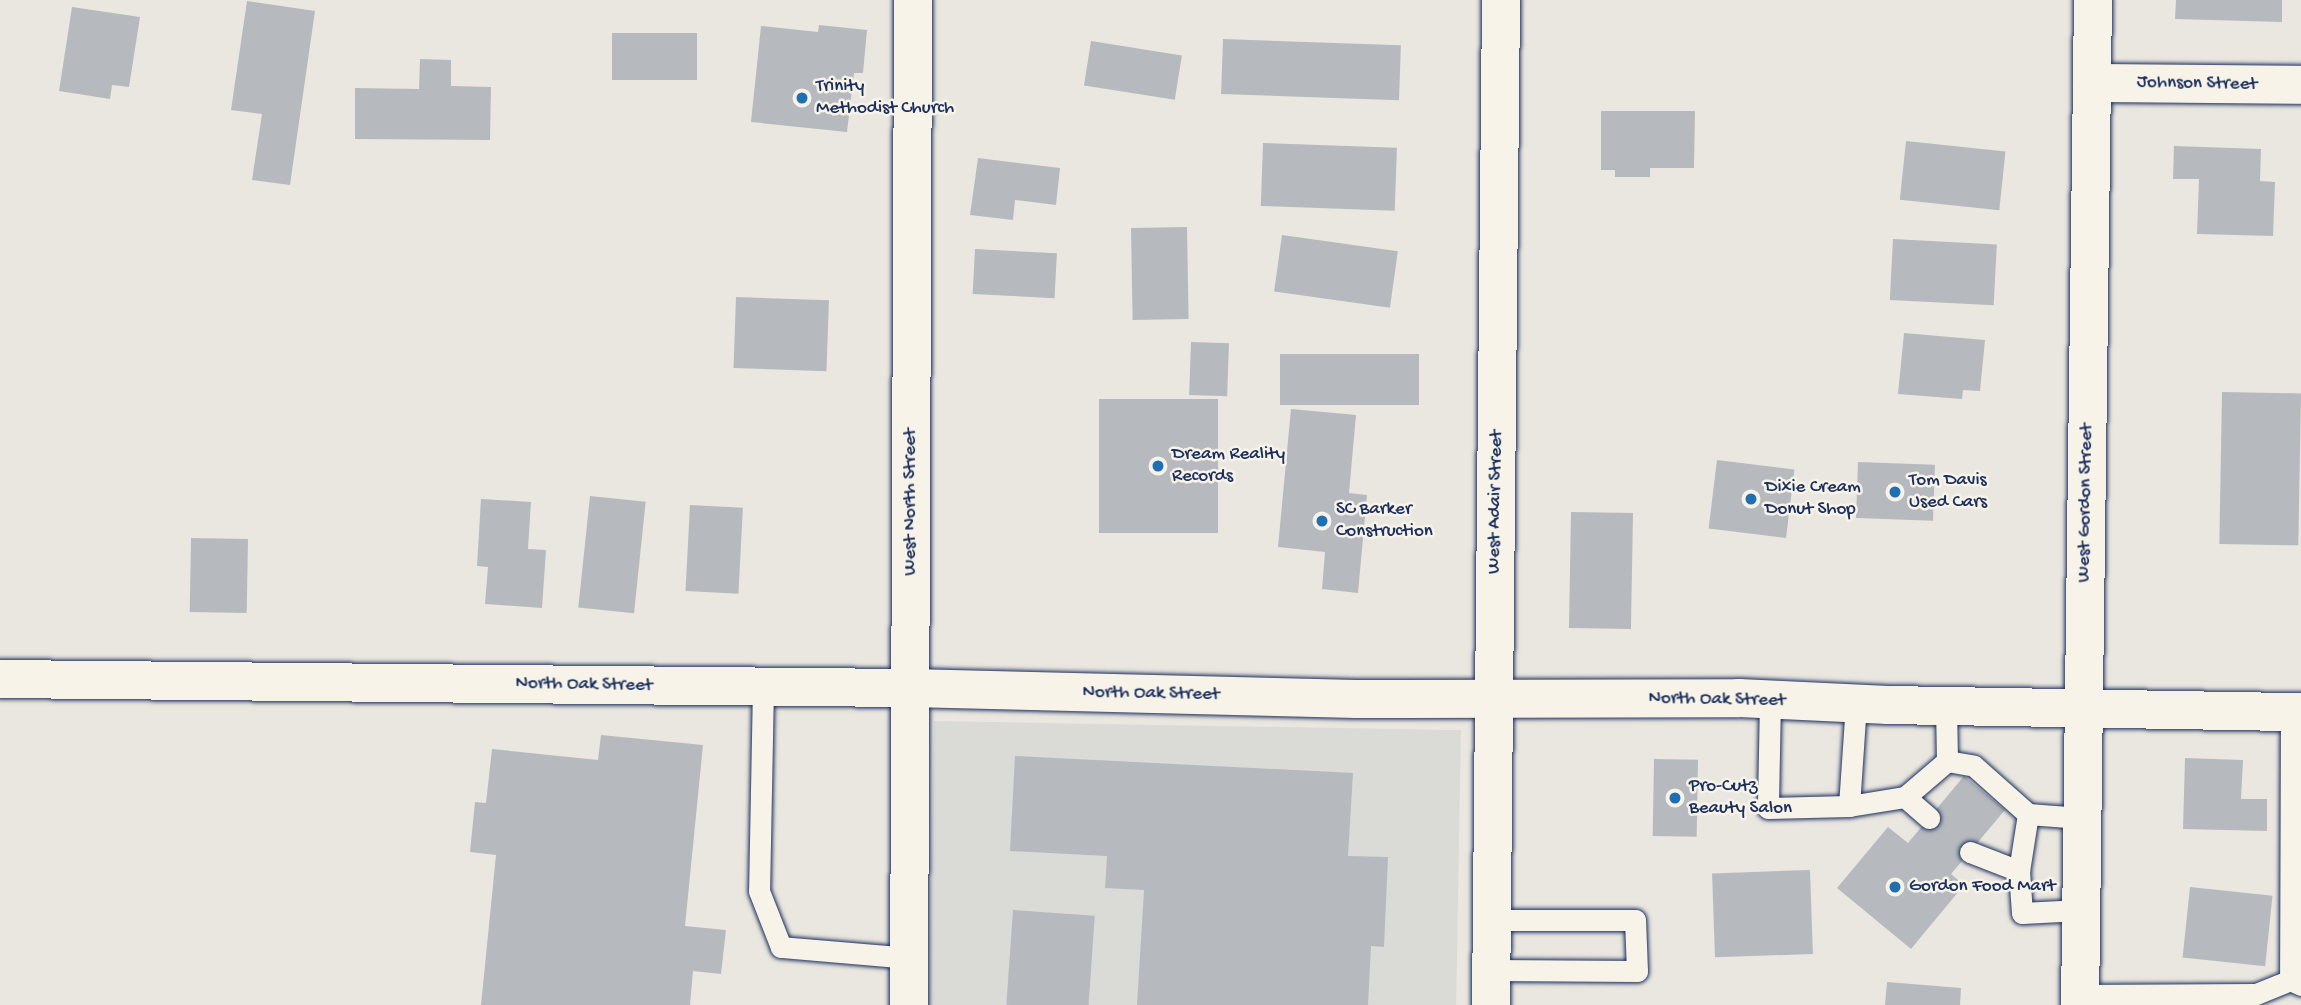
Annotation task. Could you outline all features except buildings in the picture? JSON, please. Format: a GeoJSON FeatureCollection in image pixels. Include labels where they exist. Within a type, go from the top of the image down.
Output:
{"type":"FeatureCollection","features":[{"type":"Feature","properties":{"kind":"street","name":"West North Street"},"geometry":{"type":"LineString","coordinates":[[909,1005],[913,0]]}},
{"type":"Feature","properties":{"kind":"street","name":"West Adair Street"},"geometry":{"type":"LineString","coordinates":[[1491,988],[1501,0]]}},
{"type":"Feature","properties":{"kind":"street","name":"West Gordon Street"},"geometry":{"type":"LineString","coordinates":[[2080,1000],[2093,0]]}},
{"type":"Feature","properties":{"kind":"street","name":"Johnson Street"},"geometry":{"type":"LineString","coordinates":[[2092,83],[2301,85]]}},
{"type":"Feature","properties":{"kind":"street","name":"North Oak Street"},"geometry":{"type":"LineString","coordinates":[[0,679],[910,688],[1494,699],[1770,700],[2296,712]]}},
{"type":"Feature","properties":{"kind":"lane"},"geometry":{"type":"LineString","coordinates":[[763,687],[759,891],[781,947],[909,958]]}},
{"type":"Feature","properties":{"kind":"lane"},"geometry":{"type":"LineString","coordinates":[[1770,700],[1768,808],[1849,806],[1905,797],[1947,761]]}},
{"type":"Feature","properties":{"kind":"lane"},"geometry":{"type":"LineString","coordinates":[[1849,806],[1856,704]]}},
{"type":"Feature","properties":{"kind":"lane"},"geometry":{"type":"LineString","coordinates":[[1946,706],[1947,761]]}},
{"type":"Feature","properties":{"kind":"lane"},"geometry":{"type":"LineString","coordinates":[[2080,1000],[2256,994],[2296,983],[2296,712]]}},
{"type":"Feature","properties":{"kind":"lane"},"geometry":{"type":"LineString","coordinates":[[1947,761],[1974,766],[2028,814],[2081,818]]}},
{"type":"Feature","properties":{"kind":"lane"},"geometry":{"type":"LineString","coordinates":[[1905,797],[1929,818]]}},
{"type":"Feature","properties":{"kind":"lane"},"geometry":{"type":"LineString","coordinates":[[2028,814],[2019,871],[2022,913],[2080,910]]}},
{"type":"Feature","properties":{"kind":"lane"},"geometry":{"type":"LineString","coordinates":[[1970,852],[2019,871]]}},
{"type":"Feature","properties":{"kind":"lane"},"geometry":{"type":"LineString","coordinates":[[1491,988],[1637,971],[1635,920],[1492,920]]}},
{"type":"Feature","properties":{"kind":"shaded area"},"geometry":{"type":"Polygon","coordinates":[[[934,721],[1461,730],[1456,1005],[929,1005],[934,721]]]}},
{"type":"Feature","properties":{"kind":"place","name":"Trinity Methodist Church"},"geometry":{"type":"Point","coordinates":[802,98]}},
{"type":"Feature","properties":{"kind":"place","name":"Dream Reality Records"},"geometry":{"type":"Point","coordinates":[1158,466]}},
{"type":"Feature","properties":{"kind":"place","name":"Tom Davis Used Cars"},"geometry":{"type":"Point","coordinates":[1895,492]}},
{"type":"Feature","properties":{"kind":"place","name":"Dixie Cream Donut Shop"},"geometry":{"type":"Point","coordinates":[1751,499]}},
{"type":"Feature","properties":{"kind":"place","name":"SC Barker Construction"},"geometry":{"type":"Point","coordinates":[1322,521]}},
{"type":"Feature","properties":{"kind":"place","name":"Pro-Cutz Beauty Salon"},"geometry":{"type":"Point","coordinates":[1675,798]}},
{"type":"Feature","properties":{"kind":"place","name":"Gordon Food Mart"},"geometry":{"type":"Point","coordinates":[1895,887]}}]}
